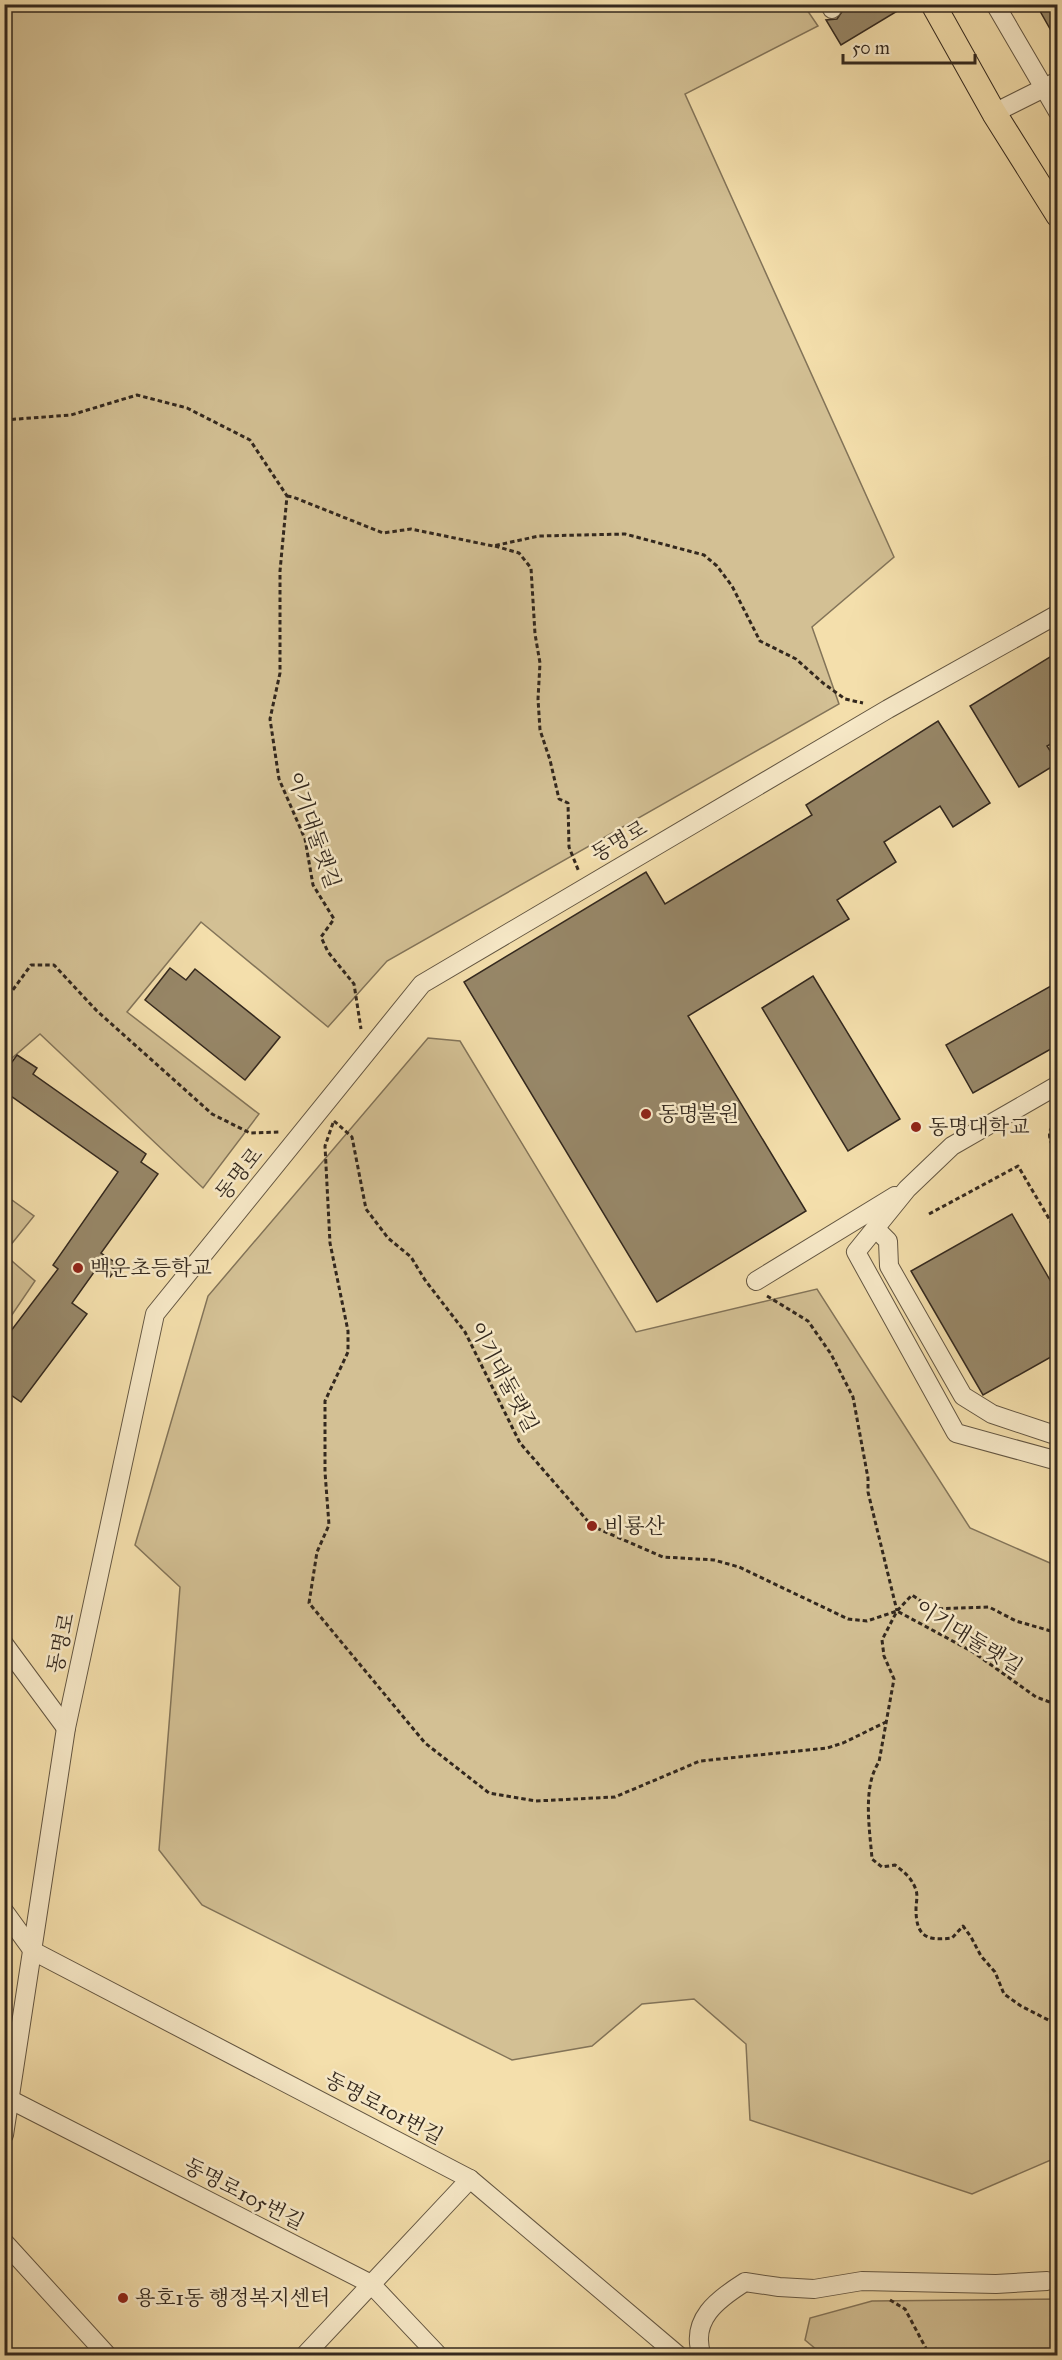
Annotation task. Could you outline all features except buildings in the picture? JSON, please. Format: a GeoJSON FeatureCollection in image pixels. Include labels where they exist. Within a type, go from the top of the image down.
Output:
{"type":"FeatureCollection","features":[{"type":"Feature","properties":{"kind":"main road"},"geometry":{"type":"LineString","coordinates":[[933,6],[994,113],[1058,215]]}},
{"type":"Feature","properties":{"kind":"street"},"geometry":{"type":"LineString","coordinates":[[995,4],[1051,84],[1058,112]]}},
{"type":"Feature","properties":{"kind":"street"},"geometry":{"type":"LineString","coordinates":[[994,113],[1051,84]]}},
{"type":"Feature","properties":{"kind":"street","name":"동명로"},"geometry":{"type":"LineString","coordinates":[[4,2135],[66,1728],[155,1314],[422,984],[888,709],[1058,614]]}},
{"type":"Feature","properties":{"kind":"street"},"geometry":{"type":"LineString","coordinates":[[1058,1085],[952,1146],[907,1189],[856,1252],[956,1432],[1058,1461]]}},
{"type":"Feature","properties":{"kind":"street"},"geometry":{"type":"LineString","coordinates":[[756,1281],[907,1189]]}},
{"type":"Feature","properties":{"kind":"street"},"geometry":{"type":"LineString","coordinates":[[875,1228],[888,1241],[890,1266],[963,1396],[992,1414],[1058,1436]]}},
{"type":"Feature","properties":{"kind":"street"},"geometry":{"type":"LineString","coordinates":[[4,1644],[66,1728]]}},
{"type":"Feature","properties":{"kind":"street"},"geometry":{"type":"LineString","coordinates":[[4,1911],[33,1951]]}},
{"type":"Feature","properties":{"kind":"street","name":"동명로101번길"},"geometry":{"type":"LineString","coordinates":[[33,1951],[470,2179],[679,2355]]}},
{"type":"Feature","properties":{"kind":"street","name":"동명로105번길"},"geometry":{"type":"LineString","coordinates":[[9,2099],[371,2284],[439,2355]]}},
{"type":"Feature","properties":{"kind":"street"},"geometry":{"type":"LineString","coordinates":[[304,2355],[470,2179]]}},
{"type":"Feature","properties":{"kind":"street"},"geometry":{"type":"LineString","coordinates":[[4,2242],[108,2355]]}},
{"type":"Feature","properties":{"kind":"street"},"geometry":{"type":"LineString","coordinates":[[702,2355],[699,2348],[699,2326],[719,2298],[745,2282],[779,2288],[814,2289],[862,2281],[996,2284],[1047,2281]]}},
{"type":"Feature","properties":{"kind":"path"},"geometry":{"type":"LineString","coordinates":[[4,420],[71,415],[137,395],[177,405],[250,440],[287,496],[384,533],[411,529],[493,546],[519,554],[531,568],[535,634],[540,663],[538,699],[540,730],[559,799],[568,803],[569,847],[585,888]]}},
{"type":"Feature","properties":{"kind":"path","name":"이기대둘랫길"},"geometry":{"type":"LineString","coordinates":[[287,496],[280,582],[280,673],[270,719],[279,779],[305,839],[313,885],[334,919],[321,937],[328,952],[354,984],[362,1026],[360,1033]]}},
{"type":"Feature","properties":{"kind":"path"},"geometry":{"type":"LineString","coordinates":[[493,546],[539,536],[625,534],[704,555],[717,566],[732,586],[760,640],[796,659],[845,699],[888,709]]}},
{"type":"Feature","properties":{"kind":"path"},"geometry":{"type":"LineString","coordinates":[[4,1002],[31,965],[54,965],[97,1011],[212,1114],[250,1133],[302,1132]]}},
{"type":"Feature","properties":{"kind":"path"},"geometry":{"type":"LineString","coordinates":[[338,1087],[334,1122],[325,1146],[330,1242],[348,1331],[348,1352],[325,1401],[325,1472],[329,1526],[317,1552],[309,1603],[425,1743],[489,1793],[536,1801],[615,1797],[700,1761],[826,1748],[843,1743],[886,1722]]}},
{"type":"Feature","properties":{"kind":"path","name":"이기대둘랫길"},"geometry":{"type":"LineString","coordinates":[[334,1122],[352,1137],[366,1209],[388,1238],[411,1257],[425,1280],[465,1332],[520,1443],[592,1526],[663,1557],[714,1560],[739,1567],[848,1619],[867,1621],[897,1611],[973,1652],[1036,1697],[1058,1705]]}},
{"type":"Feature","properties":{"kind":"path"},"geometry":{"type":"LineString","coordinates":[[1058,1122],[1050,1130],[1049,1137],[1058,1155]]}},
{"type":"Feature","properties":{"kind":"path"},"geometry":{"type":"LineString","coordinates":[[929,1214],[1018,1166],[1058,1234]]}},
{"type":"Feature","properties":{"kind":"path"},"geometry":{"type":"LineString","coordinates":[[756,1281],[756,1290],[782,1303],[808,1321],[831,1354],[853,1397],[868,1478],[868,1492],[897,1611]]}},
{"type":"Feature","properties":{"kind":"path"},"geometry":{"type":"LineString","coordinates":[[1058,1633],[1016,1621],[989,1607],[933,1609],[912,1595],[897,1611],[882,1640],[884,1656],[894,1679],[879,1762],[872,1775],[868,1814],[872,1859],[882,1867],[895,1865],[907,1874],[917,1892],[917,1926],[922,1934],[935,1940],[952,1938],[963,1926],[981,1956],[995,1972],[1004,1994],[1021,2006],[1058,2025]]}},
{"type":"Feature","properties":{"kind":"path"},"geometry":{"type":"LineString","coordinates":[[888,2299],[905,2309],[930,2355]]}},
{"type":"Feature","properties":{"kind":"shaded area"},"geometry":{"type":"Polygon","coordinates":[[[5,4],[803,4],[818,26],[685,94],[894,557],[812,627],[839,704],[387,961],[328,1027],[201,922],[127,1012],[259,1114],[203,1188],[40,1034],[5,1064],[5,4]]]}},
{"type":"Feature","properties":{"kind":"shaded area"},"geometry":{"type":"Polygon","coordinates":[[[428,1038],[460,1041],[636,1332],[817,1289],[970,1528],[1057,1566],[1057,2161],[1053,2159],[972,2194],[750,2120],[746,2044],[694,1999],[642,2004],[592,2046],[512,2060],[202,1905],[159,1850],[180,1587],[135,1545],[208,1296],[428,1038]]]}},
{"type":"Feature","properties":{"kind":"shaded area"},"geometry":{"type":"Polygon","coordinates":[[[5,1195],[34,1216],[5,1252],[5,1195]]]}},
{"type":"Feature","properties":{"kind":"shaded area"},"geometry":{"type":"Polygon","coordinates":[[[5,1255],[35,1281],[5,1325],[5,1255]]]}},
{"type":"Feature","properties":{"kind":"shaded area"},"geometry":{"type":"Polygon","coordinates":[[[1057,2299],[1057,2355],[823,2355],[805,2340],[810,2318],[872,2301],[1057,2299]]]}},
{"type":"Feature","properties":{"kind":"place","name":"동명불원"},"geometry":{"type":"Point","coordinates":[646,1114]}},
{"type":"Feature","properties":{"kind":"place","name":"동명대학교"},"geometry":{"type":"Point","coordinates":[916,1127]}},
{"type":"Feature","properties":{"kind":"place","name":"백운초등학교"},"geometry":{"type":"Point","coordinates":[78,1268]}},
{"type":"Feature","properties":{"kind":"place","name":"비룡산"},"geometry":{"type":"Point","coordinates":[592,1526]}},
{"type":"Feature","properties":{"kind":"place","name":"용호1동 행정복지센터"},"geometry":{"type":"Point","coordinates":[123,2298]}}]}
